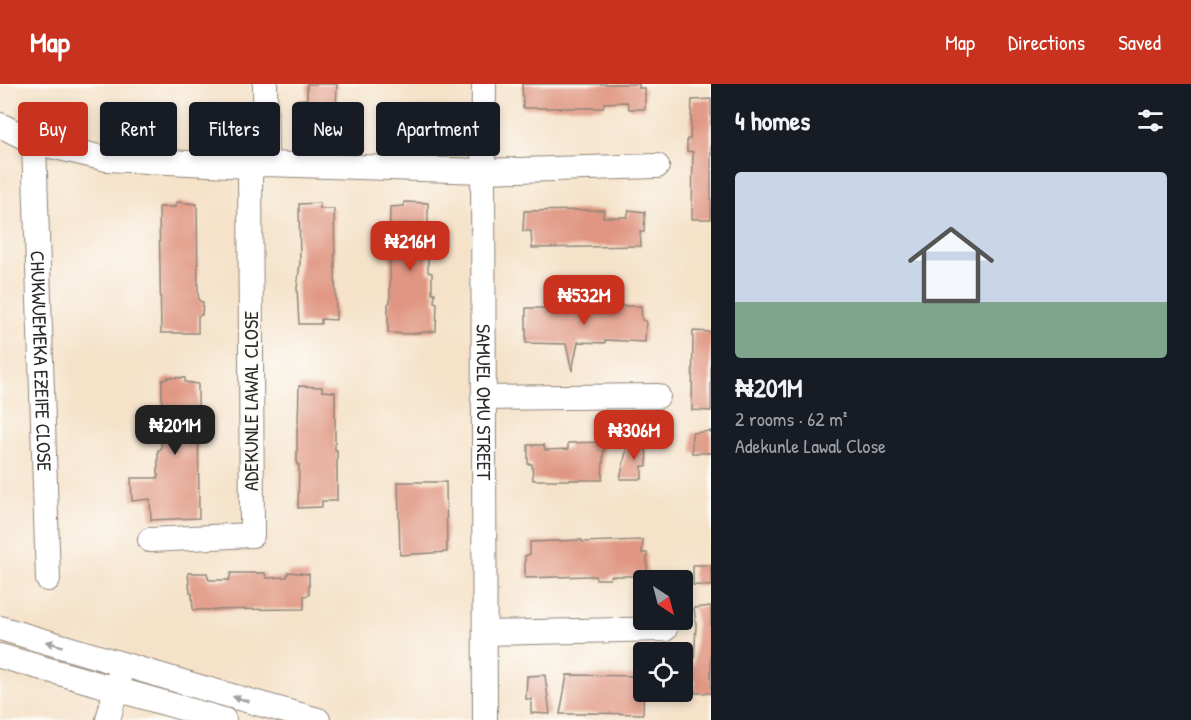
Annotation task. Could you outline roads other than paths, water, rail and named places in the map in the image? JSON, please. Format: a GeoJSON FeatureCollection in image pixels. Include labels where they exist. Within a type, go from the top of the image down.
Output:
{"type":"FeatureCollection","features":[{"type":"Feature","properties":{"kind":"street","name":"ADEKUNLE LAWAL CLOSE"},"geometry":{"type":"LineString","coordinates":[[150,540],[252,535],[258,165],[264,84]]}},
{"type":"Feature","properties":{"kind":"street","name":"SAMUEL OMU STREET"},"geometry":{"type":"LineString","coordinates":[[484,84],[485,720]]}},
{"type":"Feature","properties":{"kind":"street"},"geometry":{"type":"LineString","coordinates":[[0,125],[18,134]]}},
{"type":"Feature","properties":{"kind":"street"},"geometry":{"type":"LineString","coordinates":[[88,155],[107,159],[483,171],[657,166]]}},
{"type":"Feature","properties":{"kind":"street","name":"CHUKWUEMEKA EZEIFE CLOSE"},"geometry":{"type":"LineString","coordinates":[[34,156],[48,579]]}},
{"type":"Feature","properties":{"kind":"street"},"geometry":{"type":"LineString","coordinates":[[483,398],[658,396]]}},
{"type":"Feature","properties":{"kind":"street"},"geometry":{"type":"LineString","coordinates":[[0,628],[318,720]]}},
{"type":"Feature","properties":{"kind":"street"},"geometry":{"type":"LineString","coordinates":[[485,633],[633,630]]}},
{"type":"Feature","properties":{"kind":"street"},"geometry":{"type":"LineString","coordinates":[[0,656],[224,720]]}},
{"type":"Feature","properties":{"kind":"street"},"geometry":{"type":"LineString","coordinates":[[108,720],[123,664]]}}]}
